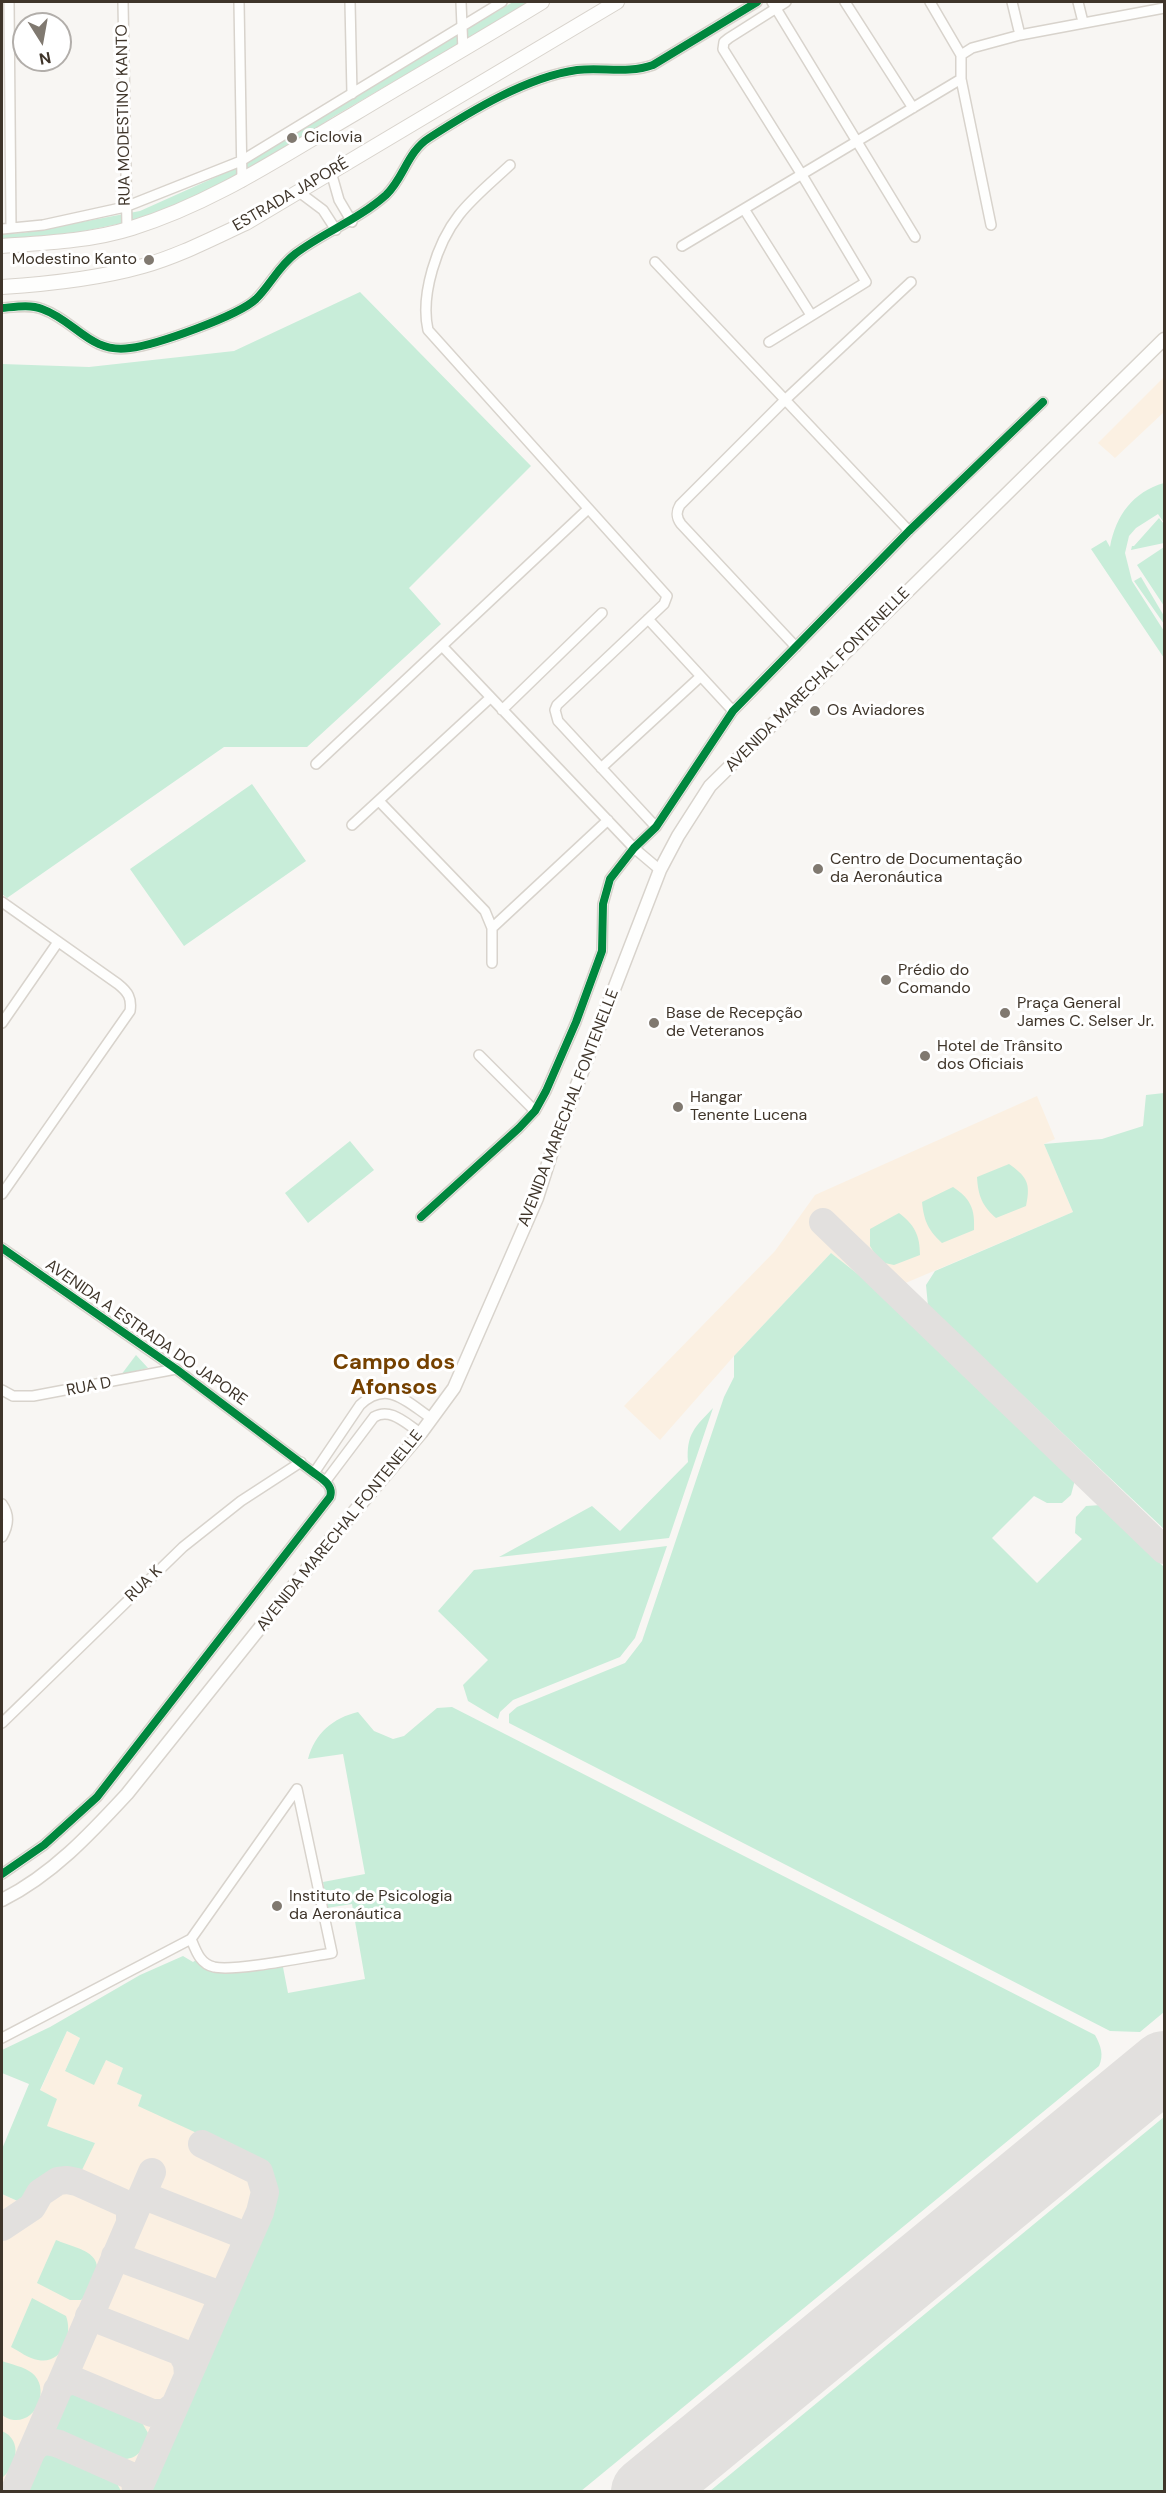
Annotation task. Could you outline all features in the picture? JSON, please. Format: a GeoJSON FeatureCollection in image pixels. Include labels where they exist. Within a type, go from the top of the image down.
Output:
{"type":"FeatureCollection","features":[{"type":"Feature","properties":{"kind":"main road"},"geometry":{"type":"LineString","coordinates":[[2,246],[98,236],[127,230],[242,182],[542,2]]}},
{"type":"Feature","properties":{"kind":"main road","name":"ESTRADA JAPORÉ"},"geometry":{"type":"LineString","coordinates":[[2,287],[56,284],[145,266],[246,223],[617,2]]}},
{"type":"Feature","properties":{"kind":"main road","name":"AVENIDA MARECHAL FONTENELLE"},"geometry":{"type":"LineString","coordinates":[[2,1900],[46,1873],[128,1794],[331,1539],[421,1433],[454,1388],[537,1198],[555,1142],[660,870],[678,836],[710,786],[1164,339]]}},
{"type":"Feature","properties":{"kind":"street"},"geometry":{"type":"LineString","coordinates":[[9,2],[6,229],[90,216],[125,207],[241,161],[502,2]]}},
{"type":"Feature","properties":{"kind":"street","name":"RUA MODESTINO KANTO"},"geometry":{"type":"LineString","coordinates":[[123,2],[127,230]]}},
{"type":"Feature","properties":{"kind":"street"},"geometry":{"type":"LineString","coordinates":[[239,2],[242,182]]}},
{"type":"Feature","properties":{"kind":"street"},"geometry":{"type":"LineString","coordinates":[[350,2],[352,94]]}},
{"type":"Feature","properties":{"kind":"street"},"geometry":{"type":"LineString","coordinates":[[461,2],[463,51]]}},
{"type":"Feature","properties":{"kind":"street"},"geometry":{"type":"LineString","coordinates":[[2,308],[39,308],[60,318],[95,344],[110,349],[150,344],[237,313],[258,297],[294,255],[352,222],[388,193],[399,180],[410,157],[427,139],[523,85],[550,75],[579,70],[645,68],[757,2]]}},
{"type":"Feature","properties":{"kind":"street"},"geometry":{"type":"LineString","coordinates":[[769,342],[866,282],[723,49],[724,42],[729,38],[774,5],[786,2]]}},
{"type":"Feature","properties":{"kind":"street"},"geometry":{"type":"LineString","coordinates":[[844,2],[913,108]]}},
{"type":"Feature","properties":{"kind":"street"},"geometry":{"type":"LineString","coordinates":[[930,2],[961,55],[961,79],[991,225]]}},
{"type":"Feature","properties":{"kind":"street"},"geometry":{"type":"LineString","coordinates":[[1012,2],[1020,35]]}},
{"type":"Feature","properties":{"kind":"street"},"geometry":{"type":"LineString","coordinates":[[1078,2],[1083,22]]}},
{"type":"Feature","properties":{"kind":"street"},"geometry":{"type":"LineString","coordinates":[[1142,2],[1144,12]]}},
{"type":"Feature","properties":{"kind":"street"},"geometry":{"type":"LineString","coordinates":[[774,5],[915,237]]}},
{"type":"Feature","properties":{"kind":"street"},"geometry":{"type":"LineString","coordinates":[[961,55],[972,48],[1020,35],[1164,8]]}},
{"type":"Feature","properties":{"kind":"street"},"geometry":{"type":"LineString","coordinates":[[682,246],[961,79]]}},
{"type":"Feature","properties":{"kind":"street"},"geometry":{"type":"LineString","coordinates":[[510,165],[460,213],[450,229],[428,288],[425,302],[428,330],[588,509],[665,591],[667,599],[664,604],[557,705],[555,710],[558,721],[656,827]]}},
{"type":"Feature","properties":{"kind":"street"},"geometry":{"type":"LineString","coordinates":[[331,172],[339,200],[352,222]]}},
{"type":"Feature","properties":{"kind":"street"},"geometry":{"type":"LineString","coordinates":[[299,192],[323,210],[336,230]]}},
{"type":"Feature","properties":{"kind":"street"},"geometry":{"type":"LineString","coordinates":[[744,209],[812,315]]}},
{"type":"Feature","properties":{"kind":"street"},"geometry":{"type":"LineString","coordinates":[[655,262],[909,531]]}},
{"type":"Feature","properties":{"kind":"street"},"geometry":{"type":"LineString","coordinates":[[796,646],[681,524],[676,511],[786,399],[911,282]]}},
{"type":"Feature","properties":{"kind":"street"},"geometry":{"type":"LineString","coordinates":[[421,1217],[535,1111],[576,1022],[603,951],[603,904],[610,879],[634,849],[656,827],[733,711],[909,531],[1043,402]]}},
{"type":"Feature","properties":{"kind":"street"},"geometry":{"type":"LineString","coordinates":[[316,764],[588,509]]}},
{"type":"Feature","properties":{"kind":"street"},"geometry":{"type":"LineString","coordinates":[[502,710],[602,613]]}},
{"type":"Feature","properties":{"kind":"street"},"geometry":{"type":"LineString","coordinates":[[648,619],[733,711]]}},
{"type":"Feature","properties":{"kind":"street"},"geometry":{"type":"LineString","coordinates":[[442,646],[634,849],[660,870]]}},
{"type":"Feature","properties":{"kind":"street"},"geometry":{"type":"LineString","coordinates":[[601,768],[700,677]]}},
{"type":"Feature","properties":{"kind":"street"},"geometry":{"type":"LineString","coordinates":[[352,825],[490,698]]}},
{"type":"Feature","properties":{"kind":"street"},"geometry":{"type":"LineString","coordinates":[[379,801],[485,911],[492,928],[492,963]]}},
{"type":"Feature","properties":{"kind":"street"},"geometry":{"type":"LineString","coordinates":[[492,928],[608,820]]}},
{"type":"Feature","properties":{"kind":"street"},"geometry":{"type":"LineString","coordinates":[[2,902],[126,991],[130,999],[130,1011],[2,1194]]}},
{"type":"Feature","properties":{"kind":"street"},"geometry":{"type":"LineString","coordinates":[[2,1023],[58,942]]}},
{"type":"Feature","properties":{"kind":"street"},"geometry":{"type":"LineString","coordinates":[[479,1055],[535,1111]]}},
{"type":"Feature","properties":{"kind":"street","name":"AVENIDA A ESTRADA DO JAPORE"},"geometry":{"type":"LineString","coordinates":[[2,1248],[176,1370],[328,1484]]}},
{"type":"Feature","properties":{"kind":"street","name":"RUA D"},"geometry":{"type":"LineString","coordinates":[[2,1390],[13,1396],[33,1396],[176,1370]]}},
{"type":"Feature","properties":{"kind":"street"},"geometry":{"type":"LineString","coordinates":[[314,1473],[360,1405],[368,1397],[376,1394],[396,1394],[431,1418]]}},
{"type":"Feature","properties":{"kind":"street"},"geometry":{"type":"LineString","coordinates":[[376,1394],[381,1413]]}},
{"type":"Feature","properties":{"kind":"street"},"geometry":{"type":"LineString","coordinates":[[2,1874],[44,1845],[97,1797],[330,1497],[328,1484],[374,1417],[381,1413],[390,1413],[421,1433]]}},
{"type":"Feature","properties":{"kind":"street"},"geometry":{"type":"LineString","coordinates":[[333,1444],[347,1454]]}},
{"type":"Feature","properties":{"kind":"street","name":"RUA K"},"geometry":{"type":"LineString","coordinates":[[2,1723],[183,1547],[241,1501],[301,1462]]}},
{"type":"Feature","properties":{"kind":"street"},"geometry":{"type":"LineString","coordinates":[[2,1504],[8,1516],[7,1528],[2,1537]]}},
{"type":"Feature","properties":{"kind":"street"},"geometry":{"type":"LineString","coordinates":[[2,2038],[191,1939],[297,1789],[332,1953],[240,1966],[213,1967],[198,1958],[191,1939]]}},
{"type":"Feature","properties":{"kind":"shaded area"},"geometry":{"type":"Polygon","coordinates":[[[1164,377],[1164,412],[1115,458],[1098,443],[1164,377]]]}},
{"type":"Feature","properties":{"kind":"shaded area"},"geometry":{"type":"Polygon","coordinates":[[[1037,1096],[1055,1139],[1044,1144],[1073,1212],[882,1293],[831,1253],[734,1356],[660,1440],[624,1406],[775,1251],[815,1195],[1037,1096]]]}},
{"type":"Feature","properties":{"kind":"shaded area"},"geometry":{"type":"Polygon","coordinates":[[[67,2031],[80,2038],[65,2071],[106,2060],[123,2068],[117,2084],[143,2095],[138,2105],[249,2157],[266,2170],[272,2184],[271,2204],[146,2491],[2,2491],[2,2194],[24,2204],[31,2187],[43,2176],[58,2171],[95,2143],[46,2126],[40,2091],[67,2031]]]}},
{"type":"Feature","properties":{"kind":"green space","name":"Ciclovia"},"geometry":{"type":"Polygon","coordinates":[[[513,2],[530,2],[333,117],[234,182],[142,219],[26,243],[2,244],[2,234],[23,233],[140,211],[227,172],[513,2]]]}},
{"type":"Feature","properties":{"kind":"green space"},"geometry":{"type":"Polygon","coordinates":[[[360,292],[531,466],[409,588],[441,624],[307,747],[224,747],[7,898],[2,894],[2,364],[89,367],[234,351],[360,292]]]}},
{"type":"Feature","properties":{"kind":"green space"},"geometry":{"type":"Polygon","coordinates":[[[1164,483],[1164,523],[1158,514],[1136,528],[1129,536],[1125,553],[1132,581],[1164,631],[1164,658],[1091,549],[1106,540],[1110,547],[1117,525],[1128,506],[1143,492],[1164,483]]]}},
{"type":"Feature","properties":{"kind":"green space"},"geometry":{"type":"Polygon","coordinates":[[[1159,518],[1164,524],[1164,543],[1131,550],[1132,546],[1159,518]]]}},
{"type":"Feature","properties":{"kind":"green space"},"geometry":{"type":"Polygon","coordinates":[[[1164,547],[1164,606],[1137,565],[1164,547]]]}},
{"type":"Feature","properties":{"kind":"green space"},"geometry":{"type":"Polygon","coordinates":[[[1141,577],[1164,616],[1164,624],[1134,581],[1141,577]]]}},
{"type":"Feature","properties":{"kind":"green space"},"geometry":{"type":"Polygon","coordinates":[[[252,784],[306,861],[184,946],[130,869],[252,784]]]}},
{"type":"Feature","properties":{"kind":"green space"},"geometry":{"type":"Polygon","coordinates":[[[1164,1093],[1164,1529],[928,1306],[926,1285],[935,1271],[1073,1212],[1044,1144],[1102,1139],[1143,1126],[1146,1095],[1164,1093]]]}},
{"type":"Feature","properties":{"kind":"green space"},"geometry":{"type":"Polygon","coordinates":[[[350,1141],[374,1170],[308,1223],[285,1193],[350,1141]]]}},
{"type":"Feature","properties":{"kind":"green space"},"geometry":{"type":"Polygon","coordinates":[[[1009,1164],[1026,1181],[1028,1192],[1026,1206],[996,1218],[982,1200],[977,1177],[1009,1164]]]}},
{"type":"Feature","properties":{"kind":"green space"},"geometry":{"type":"Polygon","coordinates":[[[953,1187],[971,1205],[974,1230],[942,1243],[928,1225],[922,1202],[953,1187]]]}},
{"type":"Feature","properties":{"kind":"green space"},"geometry":{"type":"Polygon","coordinates":[[[899,1213],[916,1231],[920,1255],[894,1265],[880,1262],[870,1246],[870,1229],[899,1213]]]}},
{"type":"Feature","properties":{"kind":"green space"},"geometry":{"type":"Polygon","coordinates":[[[831,1253],[882,1293],[1075,1480],[1071,1495],[1062,1503],[1047,1503],[1034,1496],[992,1538],[1037,1583],[1082,1539],[1075,1533],[1076,1517],[1086,1506],[1101,1505],[1164,1567],[1164,2012],[1140,2032],[1110,2031],[509,1723],[509,1714],[517,1707],[625,1663],[642,1641],[724,1397],[734,1377],[734,1356],[831,1253]]]}},
{"type":"Feature","properties":{"kind":"green space"},"geometry":{"type":"Polygon","coordinates":[[[136,1355],[148,1368],[121,1375],[136,1355]]]}},
{"type":"Feature","properties":{"kind":"green space"},"geometry":{"type":"Polygon","coordinates":[[[713,1408],[669,1538],[499,1557],[592,1506],[620,1531],[688,1462],[690,1438],[713,1408]]]}},
{"type":"Feature","properties":{"kind":"green space"},"geometry":{"type":"Polygon","coordinates":[[[667,1546],[635,1638],[620,1657],[513,1700],[500,1712],[498,1719],[468,1701],[463,1685],[488,1660],[438,1611],[474,1570],[667,1546]]]}},
{"type":"Feature","properties":{"kind":"green space"},"geometry":{"type":"Polygon","coordinates":[[[452,1707],[1095,2035],[1101,2051],[1099,2066],[581,2491],[146,2491],[271,2204],[272,2184],[266,2170],[249,2157],[138,2106],[142,2095],[117,2084],[123,2068],[106,2060],[94,2085],[65,2071],[80,2038],[67,2031],[40,2090],[57,2099],[47,2126],[95,2143],[81,2172],[61,2172],[45,2176],[34,2186],[24,2204],[2,2194],[2,2149],[29,2084],[2,2073],[2,2050],[50,2027],[140,1975],[183,1956],[193,1962],[196,1960],[211,1971],[219,1973],[282,1962],[288,1993],[365,1979],[352,1904],[327,1908],[323,1882],[365,1874],[343,1754],[308,1759],[320,1734],[333,1723],[349,1715],[358,1712],[374,1731],[393,1739],[404,1736],[437,1708],[452,1707]]]}},
{"type":"Feature","properties":{"kind":"green space"},"geometry":{"type":"Polygon","coordinates":[[[1164,2117],[1164,2491],[710,2491],[1164,2117]]]}},
{"type":"Feature","properties":{"kind":"green space"},"geometry":{"type":"Polygon","coordinates":[[[56,2240],[88,2253],[97,2264],[93,2284],[81,2300],[70,2300],[37,2283],[56,2240]]]}},
{"type":"Feature","properties":{"kind":"green space"},"geometry":{"type":"Polygon","coordinates":[[[32,2298],[66,2316],[67,2339],[60,2353],[54,2358],[38,2360],[11,2347],[32,2298]]]}},
{"type":"Feature","properties":{"kind":"green space"},"geometry":{"type":"Polygon","coordinates":[[[2,2361],[22,2367],[32,2373],[40,2387],[41,2395],[35,2410],[22,2419],[12,2420],[2,2415],[2,2361]]]}},
{"type":"Feature","properties":{"kind":"green space"},"geometry":{"type":"Polygon","coordinates":[[[77,2392],[138,2416],[148,2433],[143,2448],[138,2454],[131,2458],[118,2460],[58,2435],[50,2420],[53,2408],[63,2398],[77,2392]]]}},
{"type":"Feature","properties":{"kind":"green space"},"geometry":{"type":"Polygon","coordinates":[[[2,2431],[13,2440],[16,2453],[11,2467],[2,2478],[2,2431]]]}},
{"type":"Feature","properties":{"kind":"green space"},"geometry":{"type":"Polygon","coordinates":[[[53,2452],[115,2480],[121,2491],[28,2491],[25,2476],[27,2470],[34,2461],[53,2452]]]}},
{"type":"Feature","properties":{"kind":"taxiway"},"geometry":{"type":"LineString","coordinates":[[823,1222],[1164,1550]]}},
{"type":"Feature","properties":{"kind":"taxiway"},"geometry":{"type":"LineString","coordinates":[[137,2492],[260,2212],[265,2192],[259,2172],[202,2144]]}},
{"type":"Feature","properties":{"kind":"taxiway"},"geometry":{"type":"LineString","coordinates":[[14,2492],[152,2172]]}},
{"type":"Feature","properties":{"kind":"taxiway"},"geometry":{"type":"LineString","coordinates":[[2,2227],[32,2207],[40,2193],[58,2181],[67,2180],[77,2182],[126,2204],[130,2210],[130,2222]]}},
{"type":"Feature","properties":{"kind":"taxiway"},"geometry":{"type":"LineString","coordinates":[[142,2195],[249,2237]]}},
{"type":"Feature","properties":{"kind":"taxiway"},"geometry":{"type":"LineString","coordinates":[[115,2256],[223,2296]]}},
{"type":"Feature","properties":{"kind":"taxiway"},"geometry":{"type":"LineString","coordinates":[[89,2316],[181,2352],[187,2363],[188,2376]]}},
{"type":"Feature","properties":{"kind":"taxiway"},"geometry":{"type":"LineString","coordinates":[[57,2390],[62,2384],[73,2380],[152,2413],[165,2413],[174,2406]]}},
{"type":"Feature","properties":{"kind":"taxiway"},"geometry":{"type":"LineString","coordinates":[[31,2452],[43,2442],[59,2444],[129,2475],[135,2480],[136,2492]]}},
{"type":"Feature","properties":{"kind":"runway"},"geometry":{"type":"LineString","coordinates":[[646,2492],[1164,2066]]}},
{"type":"Feature","properties":{"kind":"cycle path"},"geometry":{"type":"LineString","coordinates":[[2,308],[37,307],[54,314],[94,341],[116,349],[142,346],[196,329],[256,299],[295,254],[375,204],[392,188],[410,158],[422,144],[463,117],[519,87],[558,74],[586,69],[625,70],[653,65],[757,2]]}},
{"type":"Feature","properties":{"kind":"cycle path"},"geometry":{"type":"LineString","coordinates":[[421,1217],[535,1111],[576,1022],[602,951],[603,904],[610,879],[634,848],[656,827],[733,711],[909,531],[1043,402]]}},
{"type":"Feature","properties":{"kind":"cycle path"},"geometry":{"type":"LineString","coordinates":[[2,1248],[176,1369],[324,1480],[331,1493],[97,1797],[44,1845],[2,1874]]}},
{"type":"Feature","properties":{"kind":"place","name":"Ciclovia"},"geometry":{"type":"Point","coordinates":[292,138]}},
{"type":"Feature","properties":{"kind":"place","name":"Modestino Kanto"},"geometry":{"type":"Point","coordinates":[149,260]}},
{"type":"Feature","properties":{"kind":"place","name":"Os Aviadores"},"geometry":{"type":"Point","coordinates":[815,711]}},
{"type":"Feature","properties":{"kind":"place","name":"Centro de Documentação da Aeronáutica"},"geometry":{"type":"Point","coordinates":[818,869]}},
{"type":"Feature","properties":{"kind":"place","name":"Prédio do Comando"},"geometry":{"type":"Point","coordinates":[886,980]}},
{"type":"Feature","properties":{"kind":"place","name":"Praça General James C. Selser Jr."},"geometry":{"type":"Point","coordinates":[1005,1013]}},
{"type":"Feature","properties":{"kind":"place","name":"Base de Recepção de Veteranos"},"geometry":{"type":"Point","coordinates":[654,1023]}},
{"type":"Feature","properties":{"kind":"place","name":"Hotel de Trânsito dos Oficiais"},"geometry":{"type":"Point","coordinates":[925,1056]}},
{"type":"Feature","properties":{"kind":"place","name":"Hangar Tenente Lucena"},"geometry":{"type":"Point","coordinates":[678,1107]}},
{"type":"Feature","properties":{"kind":"place","name":"Instituto de Psicologia da Aeronáutica"},"geometry":{"type":"Point","coordinates":[277,1906]}},
{"type":"Feature","properties":{"kind":"district","name":"Campo dos Afonsos"},"geometry":{"type":"Point","coordinates":[394,1376]}}]}
